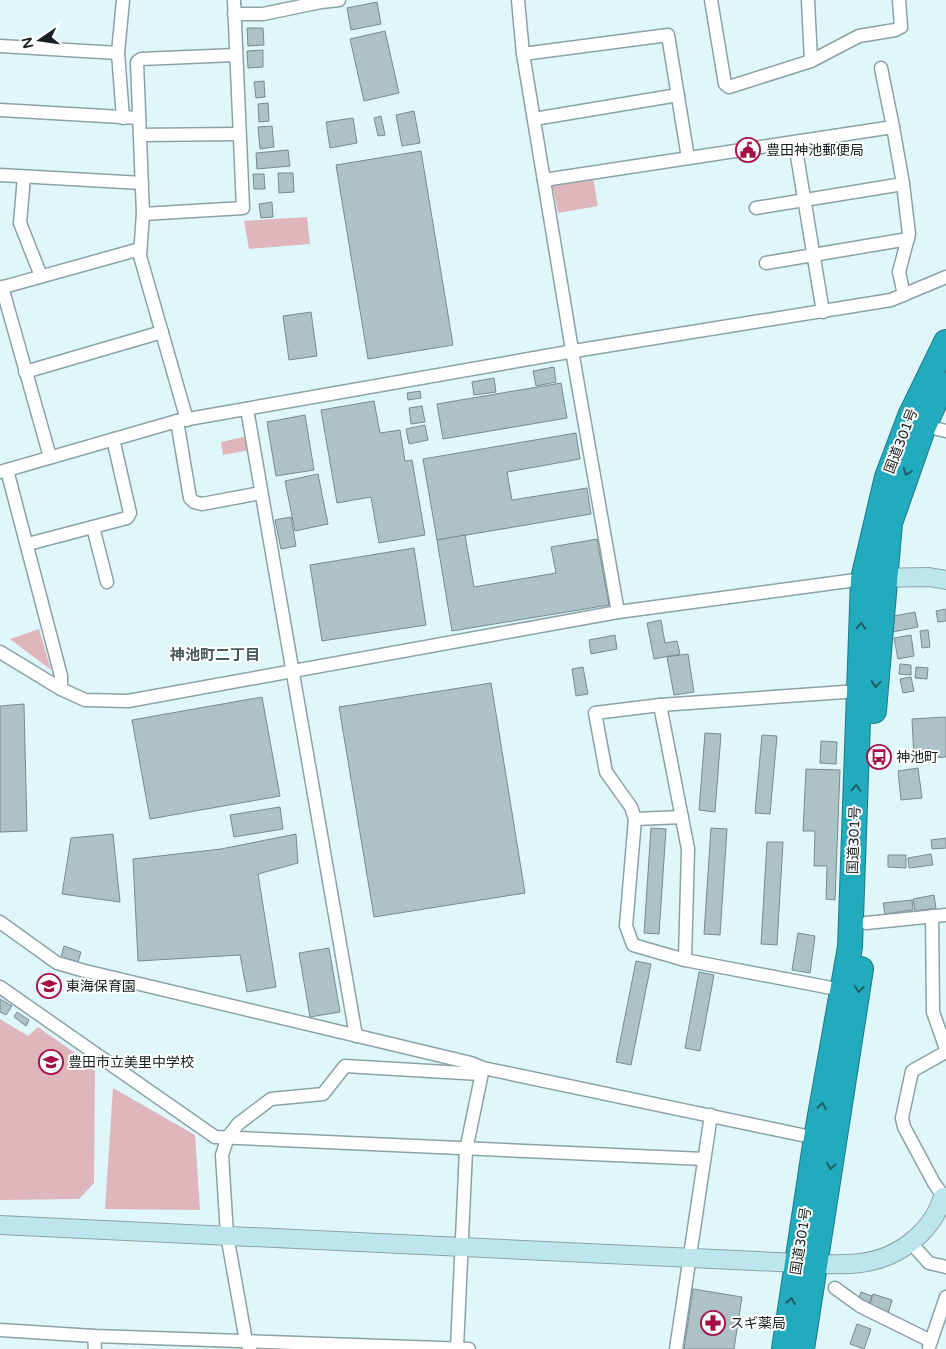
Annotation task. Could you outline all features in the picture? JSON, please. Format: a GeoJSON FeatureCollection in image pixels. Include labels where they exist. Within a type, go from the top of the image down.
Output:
{"type":"FeatureCollection","features":[{"type":"Feature","properties":{"kind":"highway","name":"国道301号"},"geometry":{"type":"LineString","coordinates":[[802,1349],[816,1138],[850,947],[863,579],[887,477],[910,416],[946,342]]}},
{"type":"Feature","properties":{"kind":"highway","name":"国道301号"},"geometry":{"type":"LineString","coordinates":[[784,1349],[807,1263],[859,991],[866,923],[875,689],[887,576],[890,523],[935,429],[946,379]]}},
{"type":"Feature","properties":{"kind":"street"},"geometry":{"type":"LineString","coordinates":[[123,0],[118,53],[123,118]]}},
{"type":"Feature","properties":{"kind":"street"},"geometry":{"type":"LineString","coordinates":[[143,214],[242,208],[234,0]]}},
{"type":"Feature","properties":{"kind":"street"},"geometry":{"type":"LineString","coordinates":[[234,14],[263,14],[320,1],[339,0]]}},
{"type":"Feature","properties":{"kind":"street"},"geometry":{"type":"LineString","coordinates":[[518,0],[523,54],[618,612]]}},
{"type":"Feature","properties":{"kind":"street"},"geometry":{"type":"LineString","coordinates":[[711,0],[724,84],[729,87],[811,61],[859,36],[896,30],[901,27],[900,0]]}},
{"type":"Feature","properties":{"kind":"street"},"geometry":{"type":"LineString","coordinates":[[808,0],[811,61]]}},
{"type":"Feature","properties":{"kind":"street"},"geometry":{"type":"LineString","coordinates":[[523,54],[668,35],[688,158]]}},
{"type":"Feature","properties":{"kind":"street"},"geometry":{"type":"LineString","coordinates":[[0,46],[118,53]]}},
{"type":"Feature","properties":{"kind":"street"},"geometry":{"type":"LineString","coordinates":[[235,55],[141,59],[137,62],[143,214],[140,256],[162,332],[182,421],[190,498],[194,502],[202,504],[262,493]]}},
{"type":"Feature","properties":{"kind":"street"},"geometry":{"type":"LineString","coordinates":[[882,68],[904,184],[908,239],[899,272],[904,295]]}},
{"type":"Feature","properties":{"kind":"street"},"geometry":{"type":"LineString","coordinates":[[534,118],[678,95]]}},
{"type":"Feature","properties":{"kind":"street"},"geometry":{"type":"LineString","coordinates":[[0,110],[139,118]]}},
{"type":"Feature","properties":{"kind":"street"},"geometry":{"type":"LineString","coordinates":[[544,180],[795,144],[893,127]]}},
{"type":"Feature","properties":{"kind":"street"},"geometry":{"type":"LineString","coordinates":[[140,135],[239,134]]}},
{"type":"Feature","properties":{"kind":"street"},"geometry":{"type":"LineString","coordinates":[[795,144],[823,312]]}},
{"type":"Feature","properties":{"kind":"street"},"geometry":{"type":"LineString","coordinates":[[0,175],[142,183]]}},
{"type":"Feature","properties":{"kind":"street"},"geometry":{"type":"LineString","coordinates":[[24,177],[20,223],[41,276]]}},
{"type":"Feature","properties":{"kind":"street"},"geometry":{"type":"LineString","coordinates":[[756,208],[904,184]]}},
{"type":"Feature","properties":{"kind":"street"},"geometry":{"type":"LineString","coordinates":[[766,263],[908,239]]}},
{"type":"Feature","properties":{"kind":"street"},"geometry":{"type":"LineString","coordinates":[[50,457],[1,288],[140,249]]}},
{"type":"Feature","properties":{"kind":"street"},"geometry":{"type":"LineString","coordinates":[[61,689],[61,676],[28,544],[4,471],[182,421],[574,351],[890,300],[946,277]]}},
{"type":"Feature","properties":{"kind":"street"},"geometry":{"type":"LineString","coordinates":[[25,372],[162,332]]}},
{"type":"Feature","properties":{"kind":"street"},"geometry":{"type":"LineString","coordinates":[[247,409],[356,1036]]}},
{"type":"Feature","properties":{"kind":"street"},"geometry":{"type":"LineString","coordinates":[[28,544],[127,518],[130,513],[113,439]]}},
{"type":"Feature","properties":{"kind":"street"},"geometry":{"type":"LineString","coordinates":[[93,527],[107,582]]}},
{"type":"Feature","properties":{"kind":"street"},"geometry":{"type":"LineString","coordinates":[[0,652],[61,689],[86,700],[128,702],[618,612],[887,576],[946,580]]}},
{"type":"Feature","properties":{"kind":"street"},"geometry":{"type":"LineString","coordinates":[[842,990],[685,960],[633,945],[628,936],[626,926],[635,819],[631,807],[606,772],[595,713],[660,705],[859,690]]}},
{"type":"Feature","properties":{"kind":"street"},"geometry":{"type":"LineString","coordinates":[[660,705],[688,850],[685,960]]}},
{"type":"Feature","properties":{"kind":"street"},"geometry":{"type":"LineString","coordinates":[[635,819],[682,817]]}},
{"type":"Feature","properties":{"kind":"street"},"geometry":{"type":"LineString","coordinates":[[0,1225],[807,1263],[860,1263],[873,1260],[895,1252],[925,1230],[935,1217],[945,1197],[904,1127],[902,1118],[912,1071],[946,1051],[933,1012],[932,916]]}},
{"type":"Feature","properties":{"kind":"street"},"geometry":{"type":"LineString","coordinates":[[866,923],[946,916]]}},
{"type":"Feature","properties":{"kind":"street"},"geometry":{"type":"LineString","coordinates":[[0,922],[57,963],[356,1036],[481,1071],[711,1115],[816,1138]]}},
{"type":"Feature","properties":{"kind":"street"},"geometry":{"type":"LineString","coordinates":[[0,987],[215,1137],[466,1150],[704,1159]]}},
{"type":"Feature","properties":{"kind":"street"},"geometry":{"type":"LineString","coordinates":[[248,1345],[227,1235],[222,1155],[228,1137],[238,1124],[271,1099],[323,1094],[345,1066],[481,1071]]}},
{"type":"Feature","properties":{"kind":"street"},"geometry":{"type":"LineString","coordinates":[[0,1330],[189,1344],[463,1349],[462,1247],[466,1150],[481,1071]]}},
{"type":"Feature","properties":{"kind":"street"},"geometry":{"type":"LineString","coordinates":[[676,1349],[711,1115]]}},
{"type":"Feature","properties":{"kind":"street"},"geometry":{"type":"LineString","coordinates":[[910,1242],[929,1263],[945,1264]]}},
{"type":"Feature","properties":{"kind":"street"},"geometry":{"type":"LineString","coordinates":[[835,1288],[860,1306],[930,1345],[946,1297]]}},
{"type":"Feature","properties":{"kind":"street"},"geometry":{"type":"LineString","coordinates":[[94,1336],[95,1349]]}},
{"type":"Feature","properties":{"kind":"shaded area"},"geometry":{"type":"Polygon","coordinates":[[[593,177],[598,206],[558,213],[552,183],[593,177]]]}},
{"type":"Feature","properties":{"kind":"shaded area"},"geometry":{"type":"Polygon","coordinates":[[[307,217],[310,244],[249,249],[244,221],[307,217]]]}},
{"type":"Feature","properties":{"kind":"shaded area"},"geometry":{"type":"Polygon","coordinates":[[[248,436],[250,450],[223,455],[221,442],[248,436]]]}},
{"type":"Feature","properties":{"kind":"shaded area"},"geometry":{"type":"Polygon","coordinates":[[[39,629],[51,670],[10,639],[39,629]]]}},
{"type":"Feature","properties":{"kind":"shaded area"},"geometry":{"type":"Polygon","coordinates":[[[0,1019],[28,1036],[38,1027],[95,1067],[94,1183],[79,1199],[0,1200],[0,1019]]]}},
{"type":"Feature","properties":{"kind":"shaded area"},"geometry":{"type":"Polygon","coordinates":[[[113,1088],[195,1135],[200,1210],[105,1209],[113,1088]]]}},
{"type":"Feature","properties":{"kind":"building"},"geometry":{"type":"Polygon","coordinates":[[[377,2],[381,24],[351,30],[347,8],[377,2]]]}},
{"type":"Feature","properties":{"kind":"building"},"geometry":{"type":"Polygon","coordinates":[[[247,28],[263,28],[264,45],[248,46],[247,28]]]}},
{"type":"Feature","properties":{"kind":"building"},"geometry":{"type":"Polygon","coordinates":[[[385,31],[399,93],[364,101],[350,39],[385,31]]]}},
{"type":"Feature","properties":{"kind":"building"},"geometry":{"type":"Polygon","coordinates":[[[263,50],[263,67],[248,68],[247,51],[263,50]]]}},
{"type":"Feature","properties":{"kind":"building"},"geometry":{"type":"Polygon","coordinates":[[[264,81],[265,97],[256,98],[254,82],[264,81]]]}},
{"type":"Feature","properties":{"kind":"building"},"geometry":{"type":"Polygon","coordinates":[[[268,103],[269,121],[259,122],[258,104],[268,103]]]}},
{"type":"Feature","properties":{"kind":"building"},"geometry":{"type":"Polygon","coordinates":[[[414,111],[420,143],[402,146],[396,115],[414,111]]]}},
{"type":"Feature","properties":{"kind":"building"},"geometry":{"type":"Polygon","coordinates":[[[381,116],[385,135],[378,136],[374,118],[381,116]]]}},
{"type":"Feature","properties":{"kind":"building"},"geometry":{"type":"Polygon","coordinates":[[[353,118],[357,143],[330,148],[326,122],[353,118]]]}},
{"type":"Feature","properties":{"kind":"building"},"geometry":{"type":"Polygon","coordinates":[[[272,126],[274,147],[260,149],[258,127],[272,126]]]}},
{"type":"Feature","properties":{"kind":"building"},"geometry":{"type":"Polygon","coordinates":[[[288,150],[290,166],[257,169],[256,153],[288,150]]]}},
{"type":"Feature","properties":{"kind":"building"},"geometry":{"type":"Polygon","coordinates":[[[421,151],[453,345],[368,359],[336,165],[421,151]]]}},
{"type":"Feature","properties":{"kind":"building"},"geometry":{"type":"Polygon","coordinates":[[[278,173],[293,173],[294,192],[279,193],[278,173]]]}},
{"type":"Feature","properties":{"kind":"building"},"geometry":{"type":"Polygon","coordinates":[[[253,174],[264,174],[265,189],[254,189],[253,174]]]}},
{"type":"Feature","properties":{"kind":"building"},"geometry":{"type":"Polygon","coordinates":[[[272,202],[273,217],[261,218],[259,204],[272,202]]]}},
{"type":"Feature","properties":{"kind":"building"},"geometry":{"type":"Polygon","coordinates":[[[311,312],[317,356],[289,360],[283,316],[311,312]]]}},
{"type":"Feature","properties":{"kind":"building"},"geometry":{"type":"Polygon","coordinates":[[[554,367],[556,382],[536,386],[533,371],[554,367]]]}},
{"type":"Feature","properties":{"kind":"building"},"geometry":{"type":"Polygon","coordinates":[[[494,378],[496,392],[474,395],[472,382],[494,378]]]}},
{"type":"Feature","properties":{"kind":"building"},"geometry":{"type":"Polygon","coordinates":[[[561,383],[567,418],[443,439],[437,404],[561,383]]]}},
{"type":"Feature","properties":{"kind":"building"},"geometry":{"type":"Polygon","coordinates":[[[420,391],[421,398],[408,400],[407,393],[420,391]]]}},
{"type":"Feature","properties":{"kind":"building"},"geometry":{"type":"Polygon","coordinates":[[[374,401],[380,433],[400,430],[405,461],[412,460],[425,535],[379,543],[371,497],[337,503],[321,410],[374,401]]]}},
{"type":"Feature","properties":{"kind":"building"},"geometry":{"type":"Polygon","coordinates":[[[422,406],[425,422],[411,424],[409,408],[422,406]]]}},
{"type":"Feature","properties":{"kind":"building"},"geometry":{"type":"Polygon","coordinates":[[[305,415],[314,470],[276,476],[267,422],[305,415]]]}},
{"type":"Feature","properties":{"kind":"building"},"geometry":{"type":"Polygon","coordinates":[[[425,425],[428,440],[409,444],[406,429],[425,425]]]}},
{"type":"Feature","properties":{"kind":"building"},"geometry":{"type":"Polygon","coordinates":[[[576,433],[580,459],[507,472],[512,500],[587,488],[591,514],[437,540],[423,459],[576,433]]]}},
{"type":"Feature","properties":{"kind":"building"},"geometry":{"type":"Polygon","coordinates":[[[318,474],[328,524],[295,531],[285,481],[318,474]]]}},
{"type":"Feature","properties":{"kind":"building"},"geometry":{"type":"Polygon","coordinates":[[[291,517],[296,546],[281,549],[275,520],[291,517]]]}},
{"type":"Feature","properties":{"kind":"building"},"geometry":{"type":"Polygon","coordinates":[[[465,535],[474,587],[556,573],[551,547],[597,539],[609,605],[452,631],[437,540],[465,535]]]}},
{"type":"Feature","properties":{"kind":"building"},"geometry":{"type":"Polygon","coordinates":[[[414,548],[426,625],[322,641],[310,565],[414,548]]]}},
{"type":"Feature","properties":{"kind":"building"},"geometry":{"type":"Polygon","coordinates":[[[946,609],[946,621],[938,622],[936,611],[946,609]]]}},
{"type":"Feature","properties":{"kind":"building"},"geometry":{"type":"Polygon","coordinates":[[[915,612],[918,627],[893,632],[894,616],[915,612]]]}},
{"type":"Feature","properties":{"kind":"building"},"geometry":{"type":"Polygon","coordinates":[[[661,620],[665,643],[677,641],[680,654],[654,659],[647,623],[661,620]]]}},
{"type":"Feature","properties":{"kind":"building"},"geometry":{"type":"Polygon","coordinates":[[[928,630],[930,647],[922,648],[920,631],[928,630]]]}},
{"type":"Feature","properties":{"kind":"building"},"geometry":{"type":"Polygon","coordinates":[[[615,635],[617,649],[591,654],[589,640],[615,635]]]}},
{"type":"Feature","properties":{"kind":"building"},"geometry":{"type":"Polygon","coordinates":[[[911,635],[914,656],[898,659],[894,638],[911,635]]]}},
{"type":"Feature","properties":{"kind":"building"},"geometry":{"type":"Polygon","coordinates":[[[688,654],[694,692],[674,695],[667,657],[688,654]]]}},
{"type":"Feature","properties":{"kind":"building"},"geometry":{"type":"Polygon","coordinates":[[[900,664],[911,665],[911,675],[899,674],[900,664]]]}},
{"type":"Feature","properties":{"kind":"building"},"geometry":{"type":"Polygon","coordinates":[[[583,667],[588,694],[576,696],[572,669],[583,667]]]}},
{"type":"Feature","properties":{"kind":"building"},"geometry":{"type":"Polygon","coordinates":[[[916,667],[928,668],[927,679],[915,678],[916,667]]]}},
{"type":"Feature","properties":{"kind":"building"},"geometry":{"type":"Polygon","coordinates":[[[911,677],[914,691],[903,693],[900,679],[911,677]]]}},
{"type":"Feature","properties":{"kind":"building"},"geometry":{"type":"Polygon","coordinates":[[[491,683],[525,893],[374,917],[339,707],[491,683]]]}},
{"type":"Feature","properties":{"kind":"building"},"geometry":{"type":"Polygon","coordinates":[[[262,697],[280,796],[150,819],[132,720],[262,697]]]}},
{"type":"Feature","properties":{"kind":"building"},"geometry":{"type":"Polygon","coordinates":[[[24,704],[27,831],[0,832],[0,706],[24,704]]]}},
{"type":"Feature","properties":{"kind":"building"},"geometry":{"type":"Polygon","coordinates":[[[946,717],[946,757],[914,759],[912,719],[946,717]]]}},
{"type":"Feature","properties":{"kind":"building"},"geometry":{"type":"Polygon","coordinates":[[[705,733],[721,734],[715,812],[699,810],[705,733]]]}},
{"type":"Feature","properties":{"kind":"building"},"geometry":{"type":"Polygon","coordinates":[[[762,735],[777,736],[770,814],[755,813],[762,735]]]}},
{"type":"Feature","properties":{"kind":"building"},"geometry":{"type":"Polygon","coordinates":[[[821,741],[837,742],[836,764],[820,763],[821,741]]]}},
{"type":"Feature","properties":{"kind":"building"},"geometry":{"type":"Polygon","coordinates":[[[918,768],[922,798],[901,800],[898,771],[918,768]]]}},
{"type":"Feature","properties":{"kind":"building"},"geometry":{"type":"Polygon","coordinates":[[[806,769],[840,770],[835,900],[826,899],[827,866],[814,866],[815,831],[803,831],[806,769]]]}},
{"type":"Feature","properties":{"kind":"building"},"geometry":{"type":"Polygon","coordinates":[[[280,807],[283,829],[234,837],[230,815],[280,807]]]}},
{"type":"Feature","properties":{"kind":"building"},"geometry":{"type":"Polygon","coordinates":[[[651,828],[666,829],[659,934],[644,933],[651,828]]]}},
{"type":"Feature","properties":{"kind":"building"},"geometry":{"type":"Polygon","coordinates":[[[711,828],[727,829],[720,935],[704,934],[711,828]]]}},
{"type":"Feature","properties":{"kind":"building"},"geometry":{"type":"Polygon","coordinates":[[[113,834],[120,902],[62,894],[71,838],[113,834]]]}},
{"type":"Feature","properties":{"kind":"building"},"geometry":{"type":"Polygon","coordinates":[[[296,834],[298,863],[258,874],[276,987],[247,992],[240,955],[138,961],[133,859],[221,849],[296,834]]]}},
{"type":"Feature","properties":{"kind":"building"},"geometry":{"type":"Polygon","coordinates":[[[946,838],[946,848],[932,849],[931,840],[946,838]]]}},
{"type":"Feature","properties":{"kind":"building"},"geometry":{"type":"Polygon","coordinates":[[[767,842],[783,842],[777,945],[761,944],[767,842]]]}},
{"type":"Feature","properties":{"kind":"building"},"geometry":{"type":"Polygon","coordinates":[[[931,854],[933,865],[909,868],[908,858],[931,854]]]}},
{"type":"Feature","properties":{"kind":"building"},"geometry":{"type":"Polygon","coordinates":[[[888,855],[906,855],[906,868],[888,867],[888,855]]]}},
{"type":"Feature","properties":{"kind":"building"},"geometry":{"type":"Polygon","coordinates":[[[934,895],[936,908],[915,911],[913,899],[934,895]]]}},
{"type":"Feature","properties":{"kind":"building"},"geometry":{"type":"Polygon","coordinates":[[[912,900],[913,910],[885,914],[883,903],[912,900]]]}},
{"type":"Feature","properties":{"kind":"building"},"geometry":{"type":"Polygon","coordinates":[[[798,933],[815,936],[810,973],[792,970],[798,933]]]}},
{"type":"Feature","properties":{"kind":"building"},"geometry":{"type":"Polygon","coordinates":[[[64,946],[81,952],[78,962],[61,957],[64,946]]]}},
{"type":"Feature","properties":{"kind":"building"},"geometry":{"type":"Polygon","coordinates":[[[329,948],[340,1012],[310,1017],[299,953],[329,948]]]}},
{"type":"Feature","properties":{"kind":"building"},"geometry":{"type":"Polygon","coordinates":[[[636,961],[651,964],[631,1065],[616,1062],[636,961]]]}},
{"type":"Feature","properties":{"kind":"building"},"geometry":{"type":"Polygon","coordinates":[[[699,972],[714,975],[700,1051],[685,1048],[699,972]]]}},
{"type":"Feature","properties":{"kind":"building"},"geometry":{"type":"Polygon","coordinates":[[[0,999],[12,1006],[6,1015],[0,1012],[0,999]]]}},
{"type":"Feature","properties":{"kind":"building"},"geometry":{"type":"Polygon","coordinates":[[[17,1012],[29,1020],[26,1026],[14,1017],[17,1012]]]}},
{"type":"Feature","properties":{"kind":"building","name":"スギ薬局"},"geometry":{"type":"Polygon","coordinates":[[[693,1289],[742,1297],[734,1349],[684,1349],[693,1289]]]}},
{"type":"Feature","properties":{"kind":"building"},"geometry":{"type":"Polygon","coordinates":[[[861,1292],[872,1296],[869,1304],[858,1301],[861,1292]]]}},
{"type":"Feature","properties":{"kind":"building"},"geometry":{"type":"Polygon","coordinates":[[[873,1294],[892,1300],[888,1314],[869,1308],[873,1294]]]}},
{"type":"Feature","properties":{"kind":"building"},"geometry":{"type":"Polygon","coordinates":[[[857,1324],[871,1329],[864,1349],[850,1344],[857,1324]]]}},
{"type":"Feature","properties":{"kind":"place","name":"豊田神池郵便局"},"geometry":{"type":"Point","coordinates":[748,150]}},
{"type":"Feature","properties":{"kind":"place","name":"神池町"},"geometry":{"type":"Point","coordinates":[879,757]}},
{"type":"Feature","properties":{"kind":"place","name":"東海保育園"},"geometry":{"type":"Point","coordinates":[49,986]}},
{"type":"Feature","properties":{"kind":"place","name":"豊田市立美里中学校"},"geometry":{"type":"Point","coordinates":[51,1062]}},
{"type":"Feature","properties":{"kind":"place","name":"スギ薬局"},"geometry":{"type":"Point","coordinates":[713,1323]}},
{"type":"Feature","properties":{"kind":"district","name":"神池町二丁目"},"geometry":{"type":"Point","coordinates":[215,655]}}]}
